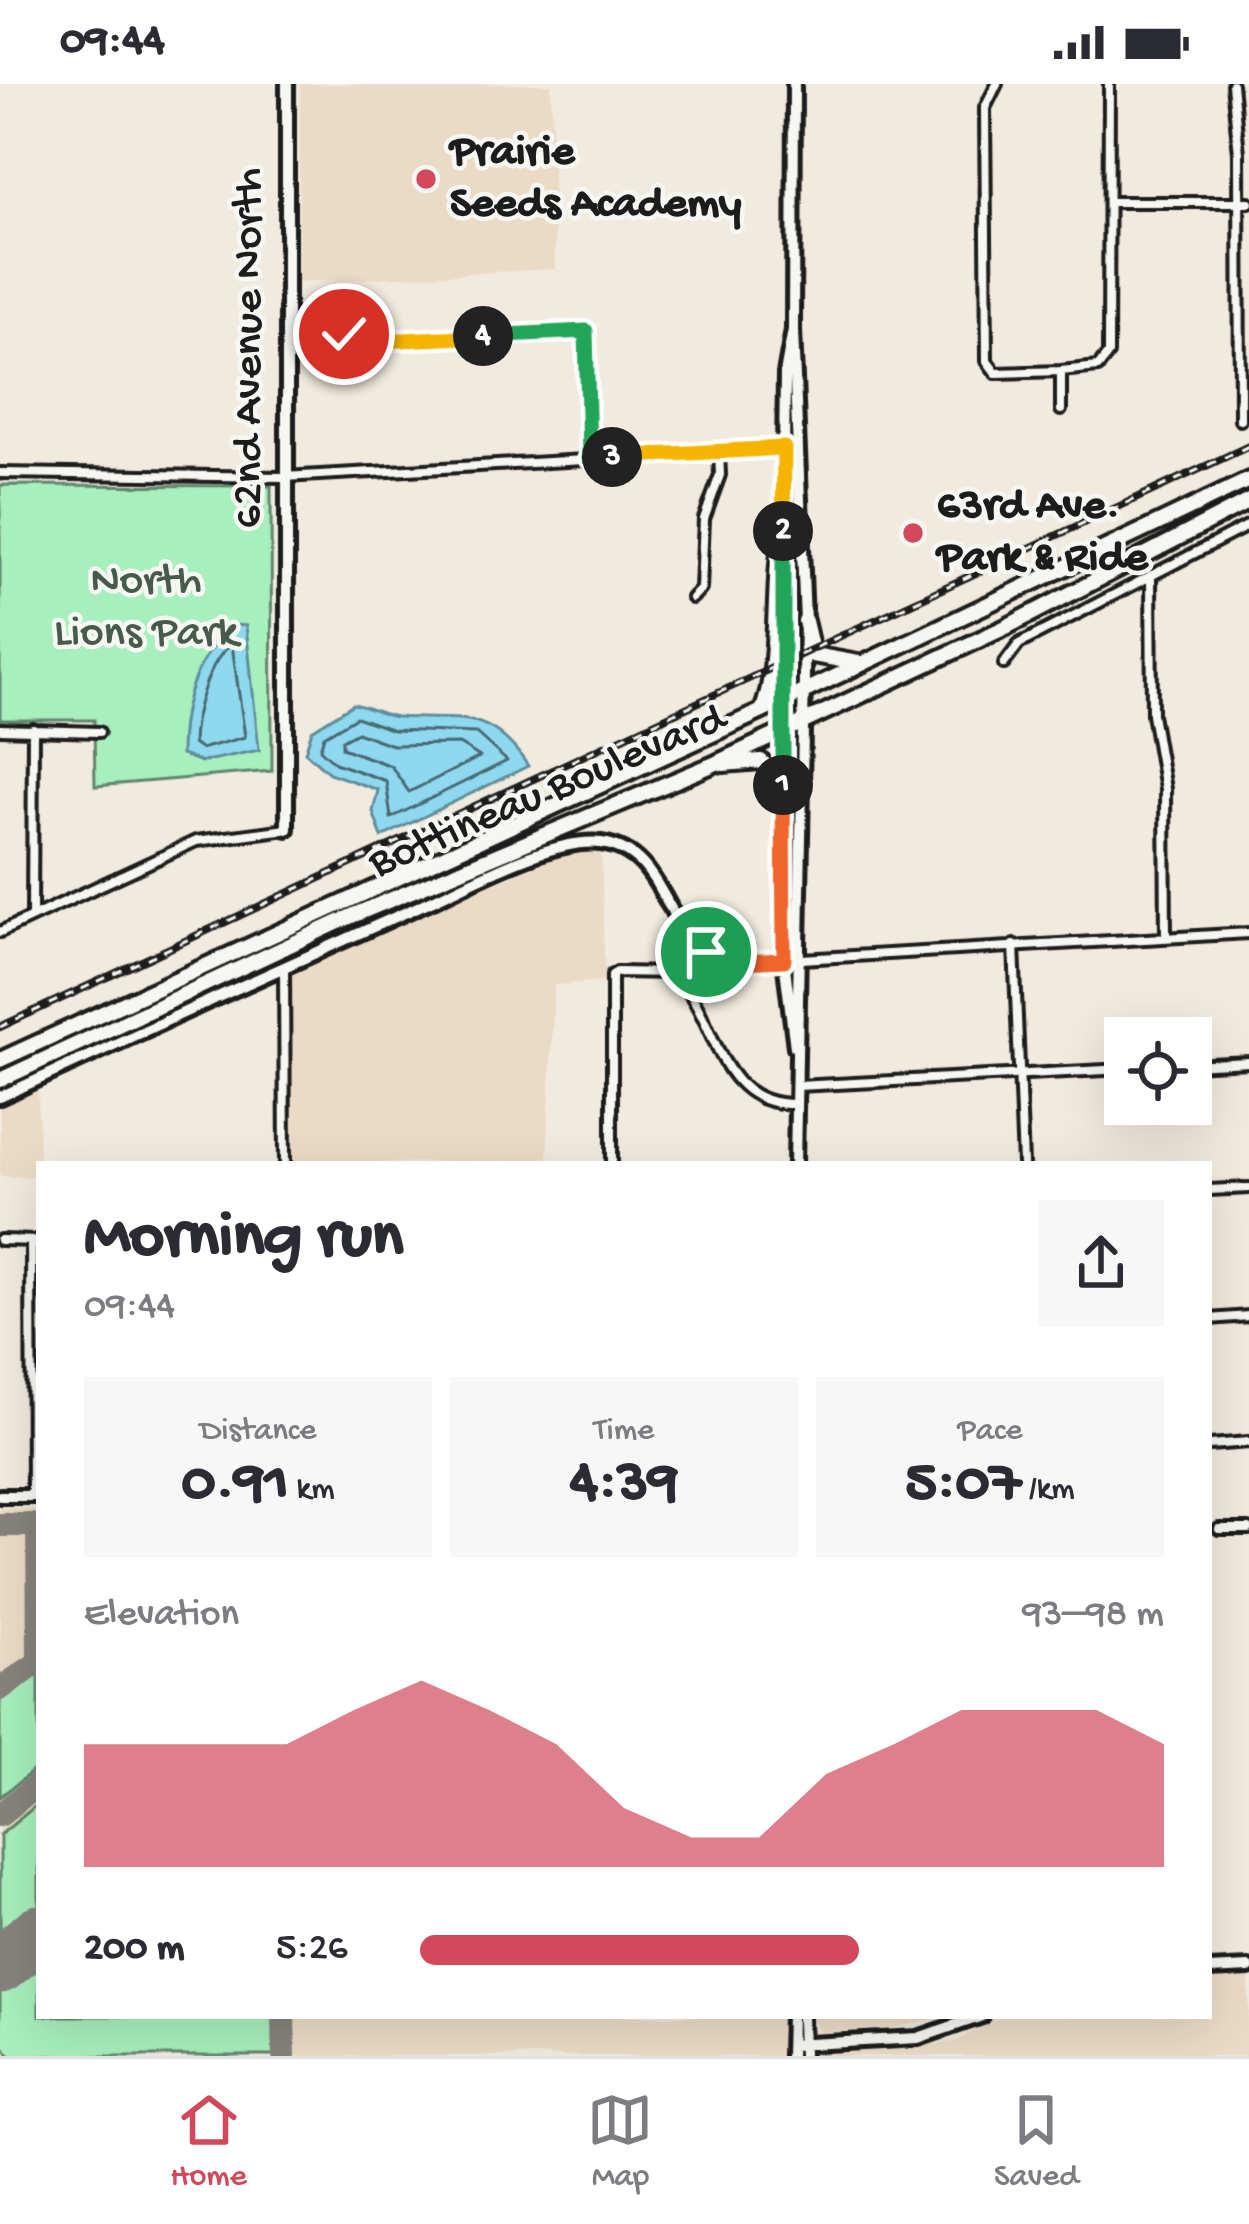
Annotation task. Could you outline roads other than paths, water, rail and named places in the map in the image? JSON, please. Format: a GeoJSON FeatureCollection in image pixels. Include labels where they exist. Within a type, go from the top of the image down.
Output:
{"type":"FeatureCollection","features":[{"type":"Feature","properties":{"kind":"highway","name":"Bottineau Boulevard"},"geometry":{"type":"LineString","coordinates":[[0,1060],[763,711],[1249,480]]}},
{"type":"Feature","properties":{"kind":"highway","name":"Bottineau Boulevard"},"geometry":{"type":"LineString","coordinates":[[0,1080],[354,915],[712,765],[1006,627],[1249,501]]}},
{"type":"Feature","properties":{"kind":"highway"},"geometry":{"type":"LineString","coordinates":[[763,711],[770,688],[775,567],[783,529]]}},
{"type":"Feature","properties":{"kind":"highway"},"geometry":{"type":"LineString","coordinates":[[805,621],[813,655],[863,664]]}},
{"type":"Feature","properties":{"kind":"highway"},"geometry":{"type":"LineString","coordinates":[[712,765],[761,761],[783,782]]}},
{"type":"Feature","properties":{"kind":"street","name":"62nd Avenue North"},"geometry":{"type":"LineString","coordinates":[[286,829],[287,84]]}},
{"type":"Feature","properties":{"kind":"street"},"geometry":{"type":"LineString","coordinates":[[794,84],[791,448],[783,529],[782,702],[784,960],[795,1047]]}},
{"type":"Feature","properties":{"kind":"street"},"geometry":{"type":"LineString","coordinates":[[997,84],[986,108],[987,361],[995,374],[1098,367],[1108,355],[1113,202],[1109,84]]}},
{"type":"Feature","properties":{"kind":"street"},"geometry":{"type":"LineString","coordinates":[[1232,84],[1244,202],[1240,420]]}},
{"type":"Feature","properties":{"kind":"street"},"geometry":{"type":"LineString","coordinates":[[1113,202],[1244,202]]}},
{"type":"Feature","properties":{"kind":"street"},"geometry":{"type":"LineString","coordinates":[[286,333],[332,332],[381,341],[586,331],[589,458]]}},
{"type":"Feature","properties":{"kind":"street"},"geometry":{"type":"LineString","coordinates":[[1061,371],[1061,410]]}},
{"type":"Feature","properties":{"kind":"street"},"geometry":{"type":"LineString","coordinates":[[0,472],[284,477],[791,448]]}},
{"type":"Feature","properties":{"kind":"street"},"geometry":{"type":"LineString","coordinates":[[791,448],[805,621],[795,1161]]}},
{"type":"Feature","properties":{"kind":"street"},"geometry":{"type":"LineString","coordinates":[[692,598],[701,589],[704,519],[720,476],[718,452]]}},
{"type":"Feature","properties":{"kind":"street"},"geometry":{"type":"LineString","coordinates":[[1004,664],[1019,644],[1249,525]]}},
{"type":"Feature","properties":{"kind":"street"},"geometry":{"type":"LineString","coordinates":[[1151,575],[1152,714],[1165,790],[1166,938]]}},
{"type":"Feature","properties":{"kind":"street"},"geometry":{"type":"LineString","coordinates":[[0,729],[99,732]]}},
{"type":"Feature","properties":{"kind":"street"},"geometry":{"type":"LineString","coordinates":[[32,917],[33,729]]}},
{"type":"Feature","properties":{"kind":"street"},"geometry":{"type":"LineString","coordinates":[[0,932],[196,841],[286,829]]}},
{"type":"Feature","properties":{"kind":"street"},"geometry":{"type":"LineString","coordinates":[[0,1097],[485,877],[590,843],[624,849],[646,865],[683,928],[706,952],[739,962],[1249,933]]}},
{"type":"Feature","properties":{"kind":"street"},"geometry":{"type":"LineString","coordinates":[[1014,945],[1023,1161]]}},
{"type":"Feature","properties":{"kind":"street"},"geometry":{"type":"LineString","coordinates":[[284,966],[285,1161]]}},
{"type":"Feature","properties":{"kind":"street"},"geometry":{"type":"LineString","coordinates":[[613,1161],[612,975],[672,973],[728,1072],[761,1099],[795,1104]]}},
{"type":"Feature","properties":{"kind":"street"},"geometry":{"type":"LineString","coordinates":[[1212,1064],[1249,1062]]}},
{"type":"Feature","properties":{"kind":"street"},"geometry":{"type":"LineString","coordinates":[[795,1086],[1104,1070]]}},
{"type":"Feature","properties":{"kind":"street"},"geometry":{"type":"LineString","coordinates":[[1212,1190],[1249,1188]]}},
{"type":"Feature","properties":{"kind":"street"},"geometry":{"type":"LineString","coordinates":[[0,1240],[35,1241],[36,1496],[0,1496]]}},
{"type":"Feature","properties":{"kind":"street"},"geometry":{"type":"LineString","coordinates":[[1212,1319],[1249,1316]]}},
{"type":"Feature","properties":{"kind":"street"},"geometry":{"type":"LineString","coordinates":[[1212,1444],[1249,1442]]}},
{"type":"Feature","properties":{"kind":"street"},"geometry":{"type":"LineString","coordinates":[[1220,1529],[1249,1528]]}},
{"type":"Feature","properties":{"kind":"street"},"geometry":{"type":"LineString","coordinates":[[1212,1970],[1249,1968]]}},
{"type":"Feature","properties":{"kind":"street"},"geometry":{"type":"LineString","coordinates":[[792,2019],[797,2050]]}},
{"type":"Feature","properties":{"kind":"street"},"geometry":{"type":"LineString","coordinates":[[797,2050],[802,2019]]}},
{"type":"Feature","properties":{"kind":"street"},"geometry":{"type":"LineString","coordinates":[[797,2050],[918,2038],[973,2019]]}},
{"type":"Feature","properties":{"kind":"water"},"geometry":{"type":"Polygon","coordinates":[[[235,625],[246,626],[259,750],[201,762],[181,755],[188,700],[200,666],[235,625]]]}},
{"type":"Feature","properties":{"kind":"water"},"geometry":{"type":"Polygon","coordinates":[[[353,704],[392,716],[485,725],[499,733],[528,766],[382,837],[373,812],[378,790],[329,773],[305,752],[312,730],[353,704]]]}},
{"type":"Feature","properties":{"kind":"railway"},"geometry":{"type":"LineString","coordinates":[[0,1027],[1249,446]]}},
{"type":"Feature","properties":{"kind":"place","name":"Prairie Seeds Academy"},"geometry":{"type":"Point","coordinates":[426,179]}},
{"type":"Feature","properties":{"kind":"place","name":"63rd Ave. Park & Ride"},"geometry":{"type":"Point","coordinates":[913,533]}},
{"type":"Feature","properties":{"kind":"park label","name":"North Lions Park"},"geometry":{"type":"Point","coordinates":[146,608]}}]}
